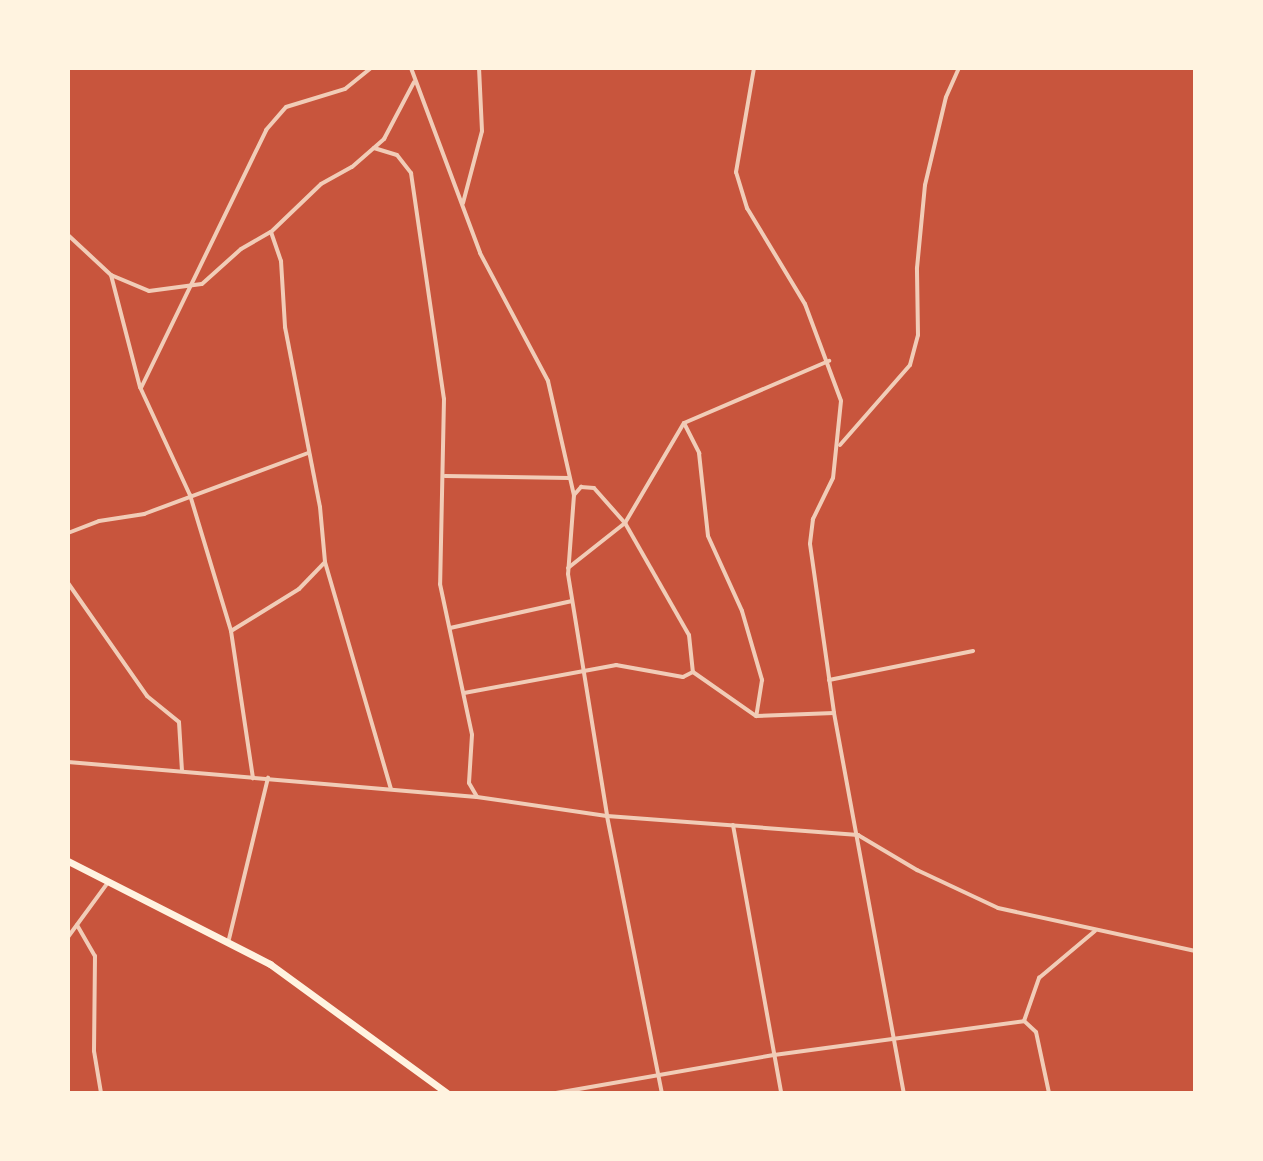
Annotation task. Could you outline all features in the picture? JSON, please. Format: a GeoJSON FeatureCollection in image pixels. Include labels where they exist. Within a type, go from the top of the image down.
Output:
{"type":"FeatureCollection","features":[{"type":"Feature","properties":{"kind":"highway"},"geometry":{"type":"LineString","coordinates":[[68,861],[229,939],[382,1041],[447,1093]]}},
{"type":"Feature","properties":{"kind":"street"},"geometry":{"type":"LineString","coordinates":[[141,388],[196,282],[266,130],[286,107],[345,89],[371,68]]}},
{"type":"Feature","properties":{"kind":"street"},"geometry":{"type":"LineString","coordinates":[[411,68],[480,253],[548,381],[574,495],[568,568],[572,601],[607,816],[662,1093]]}},
{"type":"Feature","properties":{"kind":"street"},"geometry":{"type":"LineString","coordinates":[[463,203],[482,131],[479,68]]}},
{"type":"Feature","properties":{"kind":"street"},"geometry":{"type":"LineString","coordinates":[[754,68],[736,172],[747,208],[805,304],[829,361],[841,401],[838,447],[810,544],[834,713],[904,1093]]}},
{"type":"Feature","properties":{"kind":"street"},"geometry":{"type":"LineString","coordinates":[[838,447],[910,365],[918,335],[917,268],[925,185],[946,97],[959,68]]}},
{"type":"Feature","properties":{"kind":"street"},"geometry":{"type":"LineString","coordinates":[[68,235],[111,275],[149,291],[196,282],[202,284],[241,249],[271,232],[321,184],[374,148],[393,126],[414,82]]}},
{"type":"Feature","properties":{"kind":"street"},"geometry":{"type":"LineString","coordinates":[[374,148],[397,155],[411,173],[444,399],[445,476],[440,584],[472,735],[469,783],[477,797]]}},
{"type":"Feature","properties":{"kind":"street"},"geometry":{"type":"LineString","coordinates":[[271,232],[281,261],[285,327],[325,562],[391,789]]}},
{"type":"Feature","properties":{"kind":"street"},"geometry":{"type":"LineString","coordinates":[[111,275],[141,388],[190,495],[231,631],[253,778]]}},
{"type":"Feature","properties":{"kind":"street"},"geometry":{"type":"LineString","coordinates":[[568,568],[625,523],[684,423],[829,361]]}},
{"type":"Feature","properties":{"kind":"street"},"geometry":{"type":"LineString","coordinates":[[684,423],[699,453],[708,536],[742,611],[762,680],[756,716]]}},
{"type":"Feature","properties":{"kind":"street"},"geometry":{"type":"LineString","coordinates":[[68,533],[190,495],[308,453]]}},
{"type":"Feature","properties":{"kind":"street"},"geometry":{"type":"LineString","coordinates":[[445,476],[569,478]]}},
{"type":"Feature","properties":{"kind":"street"},"geometry":{"type":"LineString","coordinates":[[574,495],[581,487],[594,488],[625,523],[689,635],[693,672],[756,716],[834,713]]}},
{"type":"Feature","properties":{"kind":"street"},"geometry":{"type":"LineString","coordinates":[[231,631],[299,589],[325,562]]}},
{"type":"Feature","properties":{"kind":"street"},"geometry":{"type":"LineString","coordinates":[[68,583],[147,696],[179,722],[182,771]]}},
{"type":"Feature","properties":{"kind":"street"},"geometry":{"type":"LineString","coordinates":[[449,629],[572,601]]}},
{"type":"Feature","properties":{"kind":"street"},"geometry":{"type":"LineString","coordinates":[[829,680],[973,651]]}},
{"type":"Feature","properties":{"kind":"street"},"geometry":{"type":"LineString","coordinates":[[463,693],[616,665],[683,677],[693,672]]}},
{"type":"Feature","properties":{"kind":"street"},"geometry":{"type":"LineString","coordinates":[[68,762],[477,797],[607,816],[858,835],[917,870],[998,908],[1195,951]]}},
{"type":"Feature","properties":{"kind":"street"},"geometry":{"type":"LineString","coordinates":[[229,939],[268,778]]}},
{"type":"Feature","properties":{"kind":"street"},"geometry":{"type":"LineString","coordinates":[[733,825],[781,1093]]}},
{"type":"Feature","properties":{"kind":"street"},"geometry":{"type":"LineString","coordinates":[[68,937],[110,881]]}},
{"type":"Feature","properties":{"kind":"street"},"geometry":{"type":"LineString","coordinates":[[77,925],[95,956],[94,1051],[101,1093]]}},
{"type":"Feature","properties":{"kind":"street"},"geometry":{"type":"LineString","coordinates":[[1024,1021],[1039,978],[1096,931]]}},
{"type":"Feature","properties":{"kind":"street"},"geometry":{"type":"LineString","coordinates":[[556,1093],[774,1055],[1024,1021],[1036,1032],[1049,1093]]}}]}
